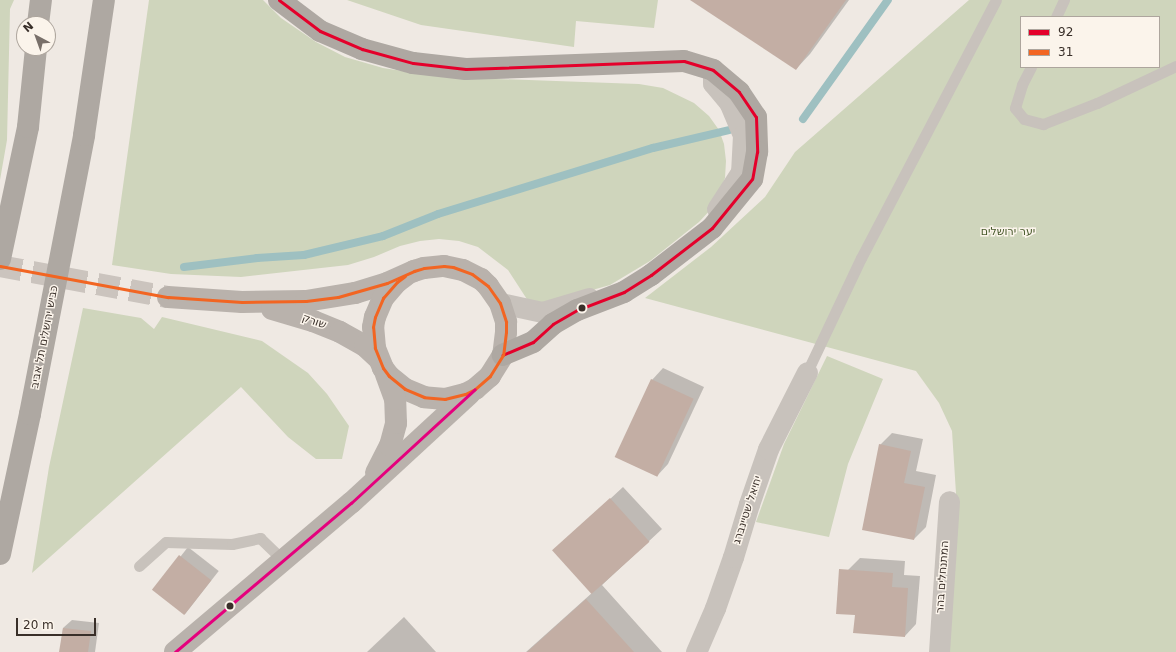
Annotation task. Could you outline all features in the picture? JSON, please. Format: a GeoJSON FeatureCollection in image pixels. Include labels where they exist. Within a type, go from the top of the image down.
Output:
{"type":"FeatureCollection","features":[{"type":"Feature","properties":{"kind":"highway"},"geometry":{"type":"LineString","coordinates":[[39,16],[41,0]]}},
{"type":"Feature","properties":{"kind":"highway","name":"כביש ירושלים תל אביב"},"geometry":{"type":"LineString","coordinates":[[0,554],[30,414],[84,135],[104,0]]}},
{"type":"Feature","properties":{"kind":"highway"},"geometry":{"type":"LineString","coordinates":[[278,0],[320,31],[362,49],[413,63],[466,69],[684,61],[713,70],[739,92],[756,117],[757,152],[752,179],[712,228],[651,275],[624,292],[577,310],[553,324],[533,342],[503,355]]}},
{"type":"Feature","properties":{"kind":"highway"},"geometry":{"type":"LineString","coordinates":[[0,259],[28,128],[35,56]]}},
{"type":"Feature","properties":{"kind":"main road"},"geometry":{"type":"LineString","coordinates":[[168,297],[242,302],[290,302],[328,298],[365,290],[424,268],[444,266],[463,270],[481,279],[500,303],[506,322],[503,355],[490,376],[351,503],[175,652]]}},
{"type":"Feature","properties":{"kind":"main road"},"geometry":{"type":"LineString","coordinates":[[351,503],[371,481],[394,435],[397,411],[395,399],[373,338],[375,317],[383,298],[397,282],[405,276]]}},
{"type":"Feature","properties":{"kind":"main road","name":"שורק"},"geometry":{"type":"LineString","coordinates":[[242,302],[299,316],[327,326],[353,338],[381,363]]}},
{"type":"Feature","properties":{"kind":"main road"},"geometry":{"type":"LineString","coordinates":[[381,363],[397,383],[405,389],[424,397],[445,399],[465,394],[475,389]]}},
{"type":"Feature","properties":{"kind":"street"},"geometry":{"type":"LineString","coordinates":[[500,303],[542,312],[603,293],[642,271],[679,243],[718,208],[741,172],[743,135],[729,102],[713,83],[713,70]]}},
{"type":"Feature","properties":{"kind":"street","name":"יחיאל שטיינברג"},"geometry":{"type":"LineString","coordinates":[[696,652],[725,579],[768,449],[807,372]]}},
{"type":"Feature","properties":{"kind":"street","name":"המתנחלים בהר"},"geometry":{"type":"LineString","coordinates":[[940,652],[949,501]]}},
{"type":"Feature","properties":{"kind":"lane"},"geometry":{"type":"LineString","coordinates":[[807,372],[861,258],[996,0]]}},
{"type":"Feature","properties":{"kind":"lane"},"geometry":{"type":"LineString","coordinates":[[1056,16],[1064,0]]}},
{"type":"Feature","properties":{"kind":"lane"},"geometry":{"type":"LineString","coordinates":[[1030,68],[1022,85],[1015,108],[1024,119],[1042,124],[1097,103],[1176,66]]}},
{"type":"Feature","properties":{"kind":"lane"},"geometry":{"type":"LineString","coordinates":[[138,566],[166,542],[232,544],[260,538],[283,560]]}},
{"type":"Feature","properties":{"kind":"green space"},"geometry":{"type":"Polygon","coordinates":[[[0,0],[14,0],[10,9],[7,140],[0,180],[0,0]]]}},
{"type":"Feature","properties":{"kind":"green space"},"geometry":{"type":"Polygon","coordinates":[[[149,0],[263,0],[281,18],[316,42],[345,57],[383,68],[442,77],[639,84],[663,88],[694,103],[709,116],[719,130],[724,144],[726,161],[725,178],[713,207],[699,222],[650,261],[610,285],[532,307],[508,270],[478,247],[459,241],[439,239],[420,241],[400,246],[374,257],[348,265],[241,277],[171,274],[112,265],[149,0]]]}},
{"type":"Feature","properties":{"kind":"green space"},"geometry":{"type":"Polygon","coordinates":[[[347,0],[658,0],[654,28],[576,21],[574,47],[421,25],[347,0]]]}},
{"type":"Feature","properties":{"kind":"green space","name":"יער ירושלים"},"geometry":{"type":"Polygon","coordinates":[[[969,0],[1176,0],[1176,652],[947,652],[957,509],[952,431],[939,403],[916,371],[645,298],[711,247],[765,197],[795,152],[969,0]]]}},
{"type":"Feature","properties":{"kind":"green space"},"geometry":{"type":"Polygon","coordinates":[[[83,308],[141,318],[154,329],[162,317],[262,341],[308,373],[327,394],[349,426],[342,459],[316,459],[288,437],[241,387],[32,573],[49,467],[83,308]]]}},
{"type":"Feature","properties":{"kind":"green space"},"geometry":{"type":"Polygon","coordinates":[[[827,356],[883,379],[848,464],[829,537],[756,522],[784,444],[827,356]]]}},
{"type":"Feature","properties":{"kind":"building"},"geometry":{"type":"Polygon","coordinates":[[[690,0],[846,0],[796,70],[690,0]]]}},
{"type":"Feature","properties":{"kind":"building"},"geometry":{"type":"Polygon","coordinates":[[[651,379],[694,399],[657,477],[615,457],[651,379]]]}},
{"type":"Feature","properties":{"kind":"building"},"geometry":{"type":"Polygon","coordinates":[[[879,444],[911,451],[904,483],[925,487],[914,540],[862,530],[879,444]]]}},
{"type":"Feature","properties":{"kind":"building"},"geometry":{"type":"Polygon","coordinates":[[[610,498],[649,542],[592,594],[552,550],[610,498]]]}},
{"type":"Feature","properties":{"kind":"building"},"geometry":{"type":"Polygon","coordinates":[[[179,555],[211,580],[184,615],[152,590],[179,555]]]}},
{"type":"Feature","properties":{"kind":"building"},"geometry":{"type":"Polygon","coordinates":[[[839,569],[893,573],[892,587],[908,588],[905,637],[853,633],[855,615],[836,614],[839,569]]]}},
{"type":"Feature","properties":{"kind":"building"},"geometry":{"type":"Polygon","coordinates":[[[586,599],[634,652],[527,652],[586,599]]]}},
{"type":"Feature","properties":{"kind":"building"},"geometry":{"type":"Polygon","coordinates":[[[63,628],[91,631],[88,652],[59,652],[63,628]]]}},
{"type":"Feature","properties":{"kind":"waterway"},"geometry":{"type":"LineString","coordinates":[[803,119],[888,0]]}},
{"type":"Feature","properties":{"kind":"waterway"},"geometry":{"type":"LineString","coordinates":[[184,267],[257,258],[304,255],[383,236],[438,214],[653,148],[729,130]]}},
{"type":"Feature","properties":{"kind":"tunnel"},"geometry":{"type":"LineString","coordinates":[[0,266],[168,297]]}},
{"type":"Feature","properties":{"kind":"transit line","name":"92"},"geometry":{"type":"LineString","coordinates":[[279,0],[320,31],[362,49],[413,63],[466,69],[684,61],[713,70],[739,92],[756,117],[757,152],[752,179],[712,228],[651,275],[624,292],[577,310],[553,324],[533,342],[503,355]]}},
{"type":"Feature","properties":{"kind":"transit line","name":"31"},"geometry":{"type":"LineString","coordinates":[[0,266],[168,297],[242,302],[306,301],[338,297],[387,283],[424,268],[444,266],[453,267],[472,274],[488,286],[500,303],[506,322],[503,355],[490,376],[475,389],[465,394],[445,399],[424,397],[405,389],[389,376],[383,368],[375,348],[373,327],[375,317],[383,298],[397,282],[405,276]]}},
{"type":"Feature","properties":{"kind":"transit line"},"geometry":{"type":"LineString","coordinates":[[175,652],[351,503],[475,389]]}}]}
